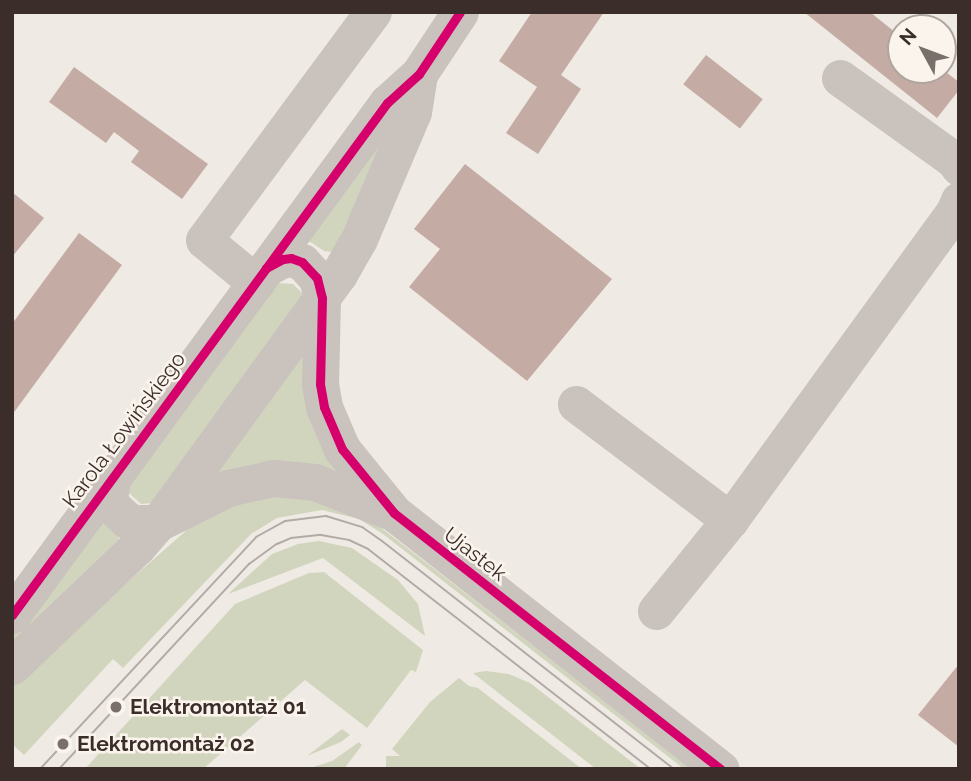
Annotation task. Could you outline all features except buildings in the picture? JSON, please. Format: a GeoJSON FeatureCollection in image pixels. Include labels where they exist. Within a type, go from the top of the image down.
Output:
{"type":"FeatureCollection","features":[{"type":"Feature","properties":{"kind":"street"},"geometry":{"type":"LineString","coordinates":[[322,298],[317,278],[302,262],[283,259],[261,275],[204,240],[373,12]]}},
{"type":"Feature","properties":{"kind":"street","name":"Karola Łowińskiego"},"geometry":{"type":"LineString","coordinates":[[12,615],[387,103],[419,74],[460,12]]}},
{"type":"Feature","properties":{"kind":"street","name":"Karola Łowińskiego"},"geometry":{"type":"LineString","coordinates":[[12,666],[137,547],[158,523],[322,298],[359,239],[395,156],[413,112],[419,74]]}},
{"type":"Feature","properties":{"kind":"street"},"geometry":{"type":"LineString","coordinates":[[840,78],[954,160],[959,167]]}},
{"type":"Feature","properties":{"kind":"street"},"geometry":{"type":"LineString","coordinates":[[656,611],[730,520],[954,212],[959,200]]}},
{"type":"Feature","properties":{"kind":"street","name":"Ujastek"},"geometry":{"type":"LineString","coordinates":[[322,298],[320,384],[328,418],[342,449],[394,513],[721,769]]}},
{"type":"Feature","properties":{"kind":"street"},"geometry":{"type":"LineString","coordinates":[[576,404],[730,520]]}},
{"type":"Feature","properties":{"kind":"street","name":"Karola Łowińskiego"},"geometry":{"type":"LineString","coordinates":[[113,475],[109,498],[117,513],[135,523],[158,523]]}},
{"type":"Feature","properties":{"kind":"street","name":"Ujastek"},"geometry":{"type":"LineString","coordinates":[[158,523],[228,488],[273,478],[315,482],[394,513]]}},
{"type":"Feature","properties":{"kind":"green space"},"geometry":{"type":"Polygon","coordinates":[[[402,105],[333,252],[324,251],[309,241],[309,230],[402,105]]]}},
{"type":"Feature","properties":{"kind":"green space"},"geometry":{"type":"Polygon","coordinates":[[[278,283],[293,284],[302,293],[301,303],[152,503],[141,504],[128,492],[130,479],[264,295],[278,283]]]}},
{"type":"Feature","properties":{"kind":"green space"},"geometry":{"type":"Polygon","coordinates":[[[306,339],[336,470],[303,463],[257,463],[205,477],[306,339]]]}},
{"type":"Feature","properties":{"kind":"green space"},"geometry":{"type":"Polygon","coordinates":[[[282,490],[366,516],[692,769],[684,769],[383,534],[359,519],[322,510],[277,518],[251,534],[123,668],[113,659],[24,755],[12,744],[12,686],[47,653],[197,521],[236,498],[282,490]]]}},
{"type":"Feature","properties":{"kind":"green space"},"geometry":{"type":"Polygon","coordinates":[[[105,521],[119,535],[120,544],[12,643],[12,636],[94,526],[105,521]]]}},
{"type":"Feature","properties":{"kind":"green space"},"geometry":{"type":"Polygon","coordinates":[[[319,541],[352,548],[398,580],[418,604],[425,636],[323,558],[228,594],[272,554],[298,544],[319,541]]]}},
{"type":"Feature","properties":{"kind":"green space"},"geometry":{"type":"Polygon","coordinates":[[[324,572],[423,650],[416,672],[411,670],[367,728],[305,680],[203,769],[85,769],[235,604],[309,573],[324,572]]]}},
{"type":"Feature","properties":{"kind":"green space"},"geometry":{"type":"Polygon","coordinates":[[[486,671],[509,674],[530,683],[641,769],[596,769],[473,673],[486,671]]]}},
{"type":"Feature","properties":{"kind":"green space"},"geometry":{"type":"Polygon","coordinates":[[[459,678],[469,686],[478,688],[582,769],[386,769],[386,756],[400,756],[392,749],[430,702],[459,678]]]}},
{"type":"Feature","properties":{"kind":"green space"},"geometry":{"type":"Polygon","coordinates":[[[342,729],[350,735],[341,742],[307,756],[342,729]]]}},
{"type":"Feature","properties":{"kind":"green space"},"geometry":{"type":"Polygon","coordinates":[[[359,742],[362,745],[344,769],[307,769],[332,761],[359,742]]]}},
{"type":"Feature","properties":{"kind":"tram line"},"geometry":{"type":"LineString","coordinates":[[40,769],[256,537],[285,521],[326,516],[362,527],[382,541],[674,769]]}},
{"type":"Feature","properties":{"kind":"tram line"},"geometry":{"type":"LineString","coordinates":[[59,769],[249,564],[277,544],[291,538],[321,535],[349,540],[368,549],[651,769]]}},
{"type":"Feature","properties":{"kind":"cycle path"},"geometry":{"type":"LineString","coordinates":[[12,615],[387,103],[419,74],[460,12]]}},
{"type":"Feature","properties":{"kind":"cycle path"},"geometry":{"type":"LineString","coordinates":[[266,268],[291,258],[302,262],[317,278],[322,298],[320,384],[324,407],[342,449],[394,513],[721,769]]}},
{"type":"Feature","properties":{"kind":"place","name":"Elektromontaż 01"},"geometry":{"type":"Point","coordinates":[116,707]}},
{"type":"Feature","properties":{"kind":"place","name":"Elektromontaż 02"},"geometry":{"type":"Point","coordinates":[63,744]}}]}
